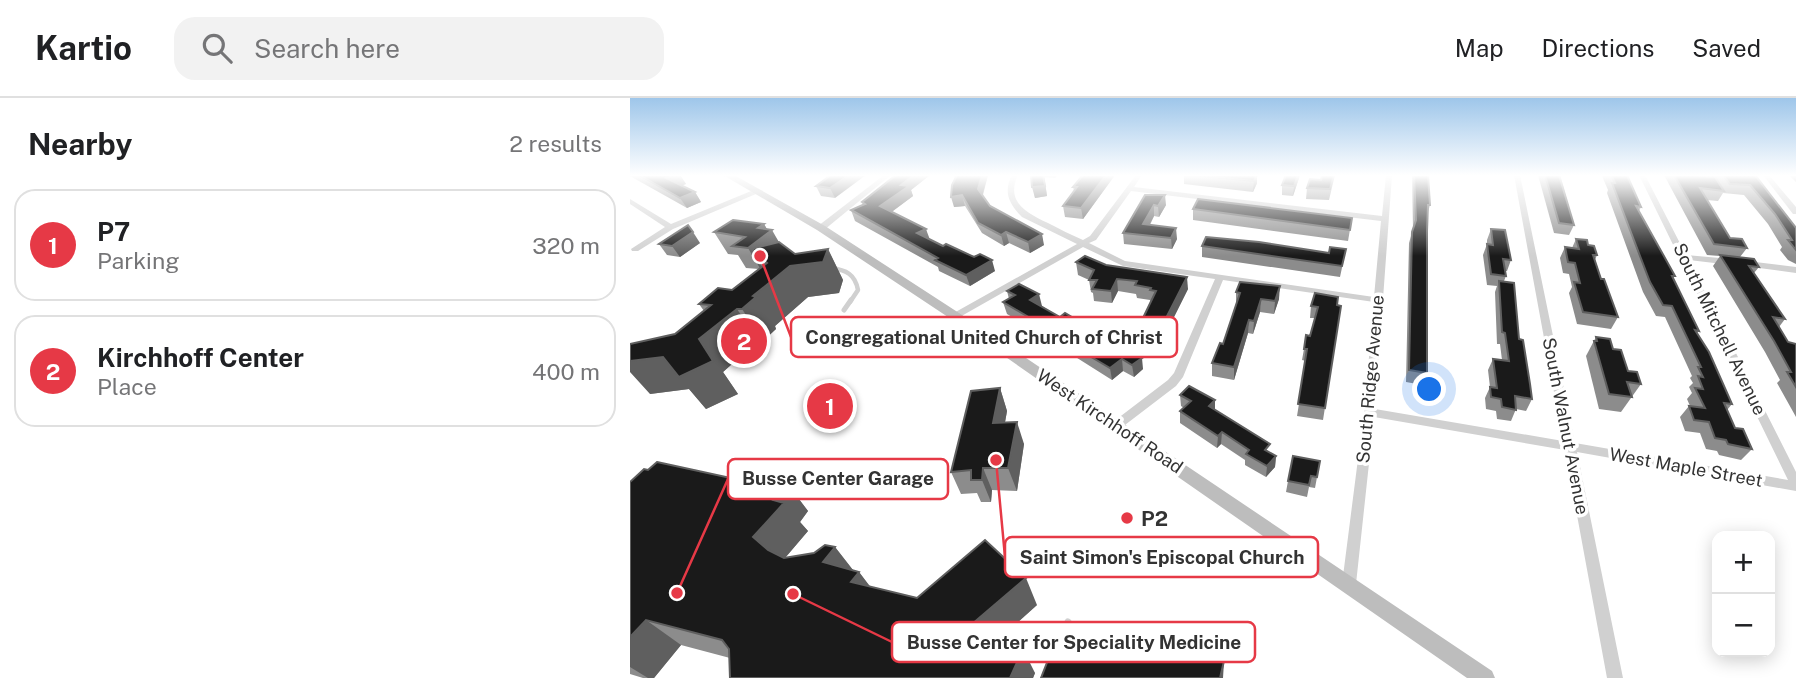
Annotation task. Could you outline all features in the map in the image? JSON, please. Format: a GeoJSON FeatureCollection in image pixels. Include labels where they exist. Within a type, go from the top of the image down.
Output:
{"type":"FeatureCollection","features":[{"type":"Feature","properties":{"kind":"main road","name":"West Kirchhoff Road"},"geometry":{"type":"LineString","coordinates":[[778,202],[955,316],[1485,678]]}},
{"type":"Feature","properties":{"kind":"street"},"geometry":{"type":"LineString","coordinates":[[632,202],[670,227]]}},
{"type":"Feature","properties":{"kind":"street"},"geometry":{"type":"LineString","coordinates":[[635,249],[670,227],[732,202]]}},
{"type":"Feature","properties":{"kind":"street"},"geometry":{"type":"LineString","coordinates":[[821,228],[853,202]]}},
{"type":"Feature","properties":{"kind":"street"},"geometry":{"type":"LineString","coordinates":[[1013,202],[1025,215],[1123,262],[1377,300]]}},
{"type":"Feature","properties":{"kind":"street"},"geometry":{"type":"LineString","coordinates":[[955,316],[1098,233],[1119,202]]}},
{"type":"Feature","properties":{"kind":"street"},"geometry":{"type":"LineString","coordinates":[[1240,202],[1384,219]]}},
{"type":"Feature","properties":{"kind":"street","name":"South Ridge Avenue"},"geometry":{"type":"LineString","coordinates":[[1349,584],[1369,412],[1386,202]]}},
{"type":"Feature","properties":{"kind":"street","name":"South Walnut Avenue"},"geometry":{"type":"LineString","coordinates":[[1522,202],[1615,678]]}},
{"type":"Feature","properties":{"kind":"street","name":"South Mitchell Avenue"},"geometry":{"type":"LineString","coordinates":[[1657,202],[1796,485]]}},
{"type":"Feature","properties":{"kind":"street"},"geometry":{"type":"LineString","coordinates":[[1685,257],[1796,270]]}},
{"type":"Feature","properties":{"kind":"street"},"geometry":{"type":"LineString","coordinates":[[1117,425],[1172,383],[1179,374],[1220,277]]}},
{"type":"Feature","properties":{"kind":"street","name":"West Maple Street"},"geometry":{"type":"LineString","coordinates":[[1369,412],[1796,485]]}},
{"type":"Feature","properties":{"kind":"lane"},"geometry":{"type":"LineString","coordinates":[[822,266],[851,273],[857,281],[858,290],[844,310]]}},
{"type":"Feature","properties":{"kind":"lane"},"geometry":{"type":"LineString","coordinates":[[1044,678],[1068,622]]}},
{"type":"Feature","properties":{"kind":"building"},"geometry":{"type":"Polygon","coordinates":[[[862,202],[886,202],[880,206],[926,229],[917,233],[943,246],[946,244],[974,257],[980,254],[992,260],[966,275],[935,260],[938,258],[851,210],[865,204],[862,202]]]}},
{"type":"Feature","properties":{"kind":"building"},"geometry":{"type":"Polygon","coordinates":[[[966,202],[987,202],[1042,234],[1028,242],[1006,232],[1001,235],[978,223],[966,202]]]}},
{"type":"Feature","properties":{"kind":"building"},"geometry":{"type":"Polygon","coordinates":[[[1066,202],[1085,202],[1081,208],[1063,206],[1066,202]]]}},
{"type":"Feature","properties":{"kind":"building"},"geometry":{"type":"Polygon","coordinates":[[[1141,202],[1161,202],[1158,206],[1154,205],[1143,224],[1176,228],[1171,238],[1123,233],[1141,202]]]}},
{"type":"Feature","properties":{"kind":"building"},"geometry":{"type":"Polygon","coordinates":[[[1196,202],[1223,202],[1352,218],[1350,230],[1193,209],[1196,202]]]}},
{"type":"Feature","properties":{"kind":"building"},"geometry":{"type":"Polygon","coordinates":[[[1415,202],[1430,202],[1427,231],[1427,373],[1409,370],[1412,232],[1416,220],[1415,202]]]}},
{"type":"Feature","properties":{"kind":"building"},"geometry":{"type":"Polygon","coordinates":[[[1553,202],[1567,202],[1574,225],[1559,223],[1553,202]]]}},
{"type":"Feature","properties":{"kind":"building"},"geometry":{"type":"Polygon","coordinates":[[[1619,202],[1639,202],[1641,207],[1636,206],[1675,276],[1672,276],[1699,331],[1695,330],[1709,352],[1732,404],[1724,403],[1735,428],[1743,429],[1752,449],[1715,438],[1709,422],[1694,420],[1689,406],[1705,408],[1695,388],[1703,389],[1698,376],[1703,377],[1698,367],[1701,367],[1672,306],[1663,305],[1650,282],[1619,202]]]}},
{"type":"Feature","properties":{"kind":"building"},"geometry":{"type":"Polygon","coordinates":[[[1690,202],[1708,202],[1730,238],[1742,239],[1747,248],[1714,244],[1690,202]]]}},
{"type":"Feature","properties":{"kind":"building"},"geometry":{"type":"Polygon","coordinates":[[[1765,202],[1776,202],[1796,228],[1796,250],[1788,240],[1792,240],[1765,202]]]}},
{"type":"Feature","properties":{"kind":"building"},"geometry":{"type":"Polygon","coordinates":[[[733,220],[764,224],[758,228],[772,230],[748,248],[732,246],[745,237],[714,232],[733,220]]]}},
{"type":"Feature","properties":{"kind":"building"},"geometry":{"type":"Polygon","coordinates":[[[688,225],[693,232],[672,246],[659,244],[688,225]]]}},
{"type":"Feature","properties":{"kind":"building"},"geometry":{"type":"Polygon","coordinates":[[[1491,229],[1505,230],[1511,260],[1503,259],[1506,276],[1491,274],[1487,244],[1493,245],[1491,229]]]}},
{"type":"Feature","properties":{"kind":"building"},"geometry":{"type":"Polygon","coordinates":[[[1206,237],[1329,253],[1330,247],[1346,249],[1342,266],[1202,246],[1206,237]]]}},
{"type":"Feature","properties":{"kind":"building"},"geometry":{"type":"Polygon","coordinates":[[[1576,239],[1587,240],[1588,245],[1594,246],[1597,255],[1593,255],[1601,279],[1604,279],[1618,317],[1583,312],[1574,282],[1580,283],[1575,263],[1568,262],[1565,247],[1579,249],[1576,239]]]}},
{"type":"Feature","properties":{"kind":"building"},"geometry":{"type":"Polygon","coordinates":[[[779,242],[795,254],[828,249],[823,262],[790,266],[753,296],[756,297],[742,309],[737,309],[699,339],[713,361],[679,377],[663,357],[630,361],[630,344],[675,334],[711,305],[699,304],[718,288],[732,290],[767,263],[752,250],[779,242]]]}},
{"type":"Feature","properties":{"kind":"building"},"geometry":{"type":"Polygon","coordinates":[[[1720,255],[1754,259],[1759,267],[1749,266],[1785,319],[1773,317],[1788,342],[1796,344],[1796,387],[1774,341],[1720,255]]]}},
{"type":"Feature","properties":{"kind":"building"},"geometry":{"type":"Polygon","coordinates":[[[1085,256],[1106,265],[1187,277],[1161,328],[1148,326],[1151,319],[1143,318],[1156,291],[1135,285],[1137,281],[1117,279],[1111,291],[1092,289],[1097,280],[1089,280],[1094,270],[1076,262],[1085,256]]]}},
{"type":"Feature","properties":{"kind":"building"},"geometry":{"type":"Polygon","coordinates":[[[1499,281],[1514,283],[1519,339],[1523,340],[1532,399],[1515,396],[1516,410],[1502,407],[1501,399],[1491,397],[1490,387],[1497,388],[1493,359],[1509,361],[1505,333],[1502,332],[1499,281]]]}},
{"type":"Feature","properties":{"kind":"building"},"geometry":{"type":"Polygon","coordinates":[[[1240,282],[1280,286],[1275,301],[1261,299],[1254,321],[1249,320],[1234,367],[1212,363],[1220,343],[1223,344],[1240,293],[1236,292],[1240,282]]]}},
{"type":"Feature","properties":{"kind":"building"},"geometry":{"type":"Polygon","coordinates":[[[1019,284],[1039,294],[1030,300],[1060,317],[1065,313],[1087,326],[1075,334],[1061,327],[1054,332],[1003,302],[1015,295],[1007,291],[1019,284]]]}},
{"type":"Feature","properties":{"kind":"building"},"geometry":{"type":"Polygon","coordinates":[[[1315,293],[1338,297],[1337,305],[1341,306],[1325,408],[1298,404],[1307,349],[1304,349],[1306,335],[1310,336],[1318,307],[1311,306],[1315,293]]]}},
{"type":"Feature","properties":{"kind":"building"},"geometry":{"type":"Polygon","coordinates":[[[1087,333],[1115,349],[1119,345],[1142,358],[1132,365],[1122,359],[1110,368],[1071,345],[1087,333]]]}},
{"type":"Feature","properties":{"kind":"building"},"geometry":{"type":"Polygon","coordinates":[[[1596,337],[1610,339],[1613,349],[1621,350],[1628,371],[1637,372],[1641,384],[1627,382],[1632,397],[1609,394],[1594,341],[1597,341],[1596,337]]]}},
{"type":"Feature","properties":{"kind":"building"},"geometry":{"type":"Polygon","coordinates":[[[1189,386],[1215,400],[1209,406],[1270,444],[1265,450],[1276,456],[1267,466],[1246,454],[1249,450],[1222,432],[1218,436],[1180,411],[1191,401],[1180,395],[1189,386]]]}},
{"type":"Feature","properties":{"kind":"building"},"geometry":{"type":"Polygon","coordinates":[[[1000,388],[993,423],[1017,422],[1008,468],[983,468],[982,480],[971,480],[971,470],[951,472],[971,391],[1000,388]]]}},
{"type":"Feature","properties":{"kind":"building"},"geometry":{"type":"Polygon","coordinates":[[[1293,456],[1320,461],[1317,477],[1311,476],[1309,485],[1288,481],[1293,456]]]}},
{"type":"Feature","properties":{"kind":"building"},"geometry":{"type":"Polygon","coordinates":[[[657,462],[767,486],[771,480],[786,482],[773,500],[784,503],[753,537],[768,550],[784,558],[814,553],[825,545],[835,547],[823,562],[859,572],[851,582],[917,598],[985,540],[1026,578],[971,625],[978,636],[1023,649],[1010,678],[730,678],[729,649],[722,640],[646,620],[630,637],[630,482],[644,469],[648,470],[657,462]]]}},
{"type":"Feature","properties":{"kind":"building"},"geometry":{"type":"Polygon","coordinates":[[[1082,630],[1162,648],[1167,632],[1190,638],[1189,653],[1224,661],[1220,678],[1041,678],[1048,660],[1058,661],[1065,645],[1078,646],[1082,630]]]}},
{"type":"Feature","properties":{"kind":"place","name":"Congregational United Church of Christ"},"geometry":{"type":"Point","coordinates":[760,256]}},
{"type":"Feature","properties":{"kind":"place","name":"Kirchhoff Center"},"geometry":{"type":"Point","coordinates":[744,341]}},
{"type":"Feature","properties":{"kind":"place","name":"P7"},"geometry":{"type":"Point","coordinates":[830,406]}},
{"type":"Feature","properties":{"kind":"place","name":"Saint Simon's Episcopal Church"},"geometry":{"type":"Point","coordinates":[996,460]}},
{"type":"Feature","properties":{"kind":"place","name":"P2"},"geometry":{"type":"Point","coordinates":[1127,518]}},
{"type":"Feature","properties":{"kind":"place","name":"Busse Center Garage"},"geometry":{"type":"Point","coordinates":[677,593]}},
{"type":"Feature","properties":{"kind":"place","name":"Busse Center for Speciality Medicine"},"geometry":{"type":"Point","coordinates":[793,594]}}]}
